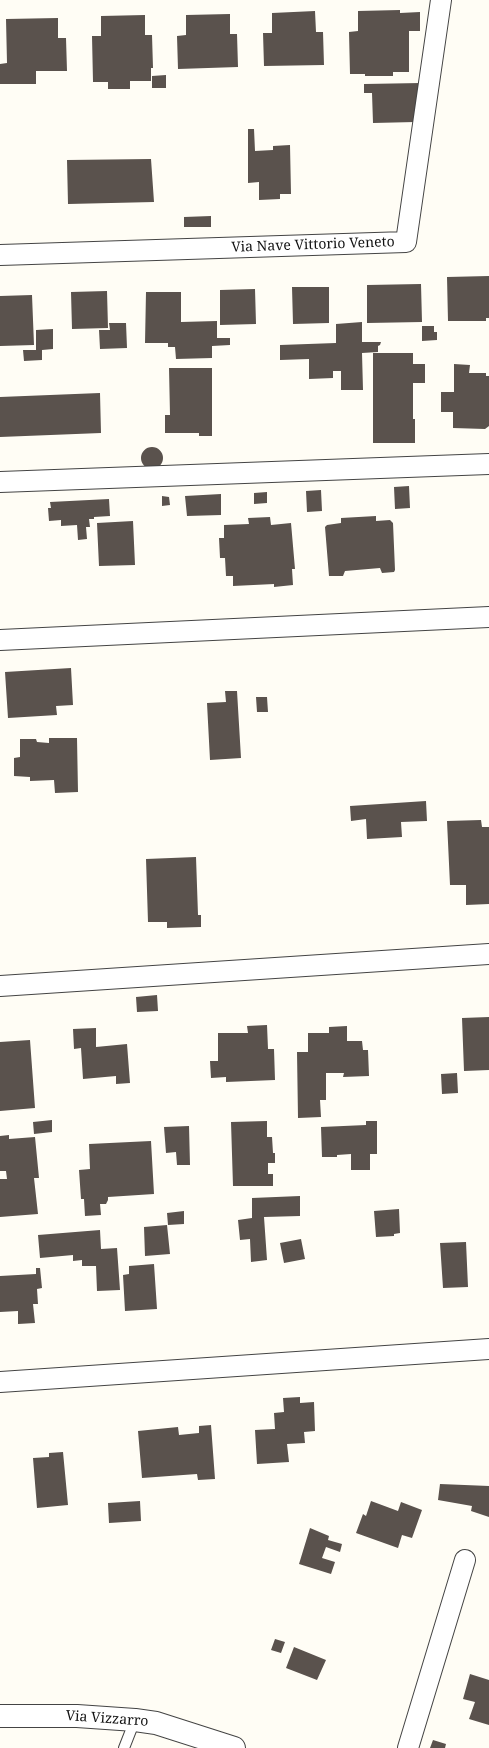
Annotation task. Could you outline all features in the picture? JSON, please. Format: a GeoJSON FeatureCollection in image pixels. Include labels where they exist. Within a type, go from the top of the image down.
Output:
{"type":"FeatureCollection","features":[{"type":"Feature","properties":{"kind":"street","name":"Via Nave Vittorio Veneto"},"geometry":{"type":"LineString","coordinates":[[0,255],[406,242],[441,0]]}},
{"type":"Feature","properties":{"kind":"street"},"geometry":{"type":"LineString","coordinates":[[0,482],[489,464]]}},
{"type":"Feature","properties":{"kind":"street"},"geometry":{"type":"LineString","coordinates":[[0,640],[489,617]]}},
{"type":"Feature","properties":{"kind":"street"},"geometry":{"type":"LineString","coordinates":[[0,986],[489,954]]}},
{"type":"Feature","properties":{"kind":"street"},"geometry":{"type":"LineString","coordinates":[[0,1382],[489,1349]]}},
{"type":"Feature","properties":{"kind":"street"},"geometry":{"type":"LineString","coordinates":[[408,1748],[465,1560]]}},
{"type":"Feature","properties":{"kind":"street","name":"Via Vizzarro"},"geometry":{"type":"LineString","coordinates":[[0,1716],[77,1716],[135,1720],[156,1723],[234,1748]]}},
{"type":"Feature","properties":{"kind":"lane"},"geometry":{"type":"LineString","coordinates":[[124,1748],[135,1720]]}},
{"type":"Feature","properties":{"kind":"building"},"geometry":{"type":"Polygon","coordinates":[[[400,10],[400,13],[420,12],[420,31],[409,31],[409,72],[393,72],[393,76],[365,76],[365,74],[350,74],[349,32],[358,31],[358,11],[400,10]]]}},
{"type":"Feature","properties":{"kind":"building"},"geometry":{"type":"Polygon","coordinates":[[[315,11],[316,32],[323,32],[324,65],[264,66],[263,33],[272,33],[272,13],[315,11]]]}},
{"type":"Feature","properties":{"kind":"building"},"geometry":{"type":"Polygon","coordinates":[[[230,14],[230,34],[237,34],[238,67],[178,69],[177,36],[186,35],[186,15],[230,14]]]}},
{"type":"Feature","properties":{"kind":"building"},"geometry":{"type":"Polygon","coordinates":[[[145,15],[145,35],[152,35],[153,68],[151,68],[151,81],[130,81],[130,89],[108,89],[108,82],[93,82],[92,36],[101,36],[101,16],[145,15]]]}},
{"type":"Feature","properties":{"kind":"building"},"geometry":{"type":"Polygon","coordinates":[[[58,18],[58,38],[66,38],[67,71],[36,71],[36,84],[0,84],[0,64],[7,63],[6,19],[58,18]]]}},
{"type":"Feature","properties":{"kind":"building"},"geometry":{"type":"Polygon","coordinates":[[[166,75],[166,88],[152,88],[152,76],[166,75]]]}},
{"type":"Feature","properties":{"kind":"building"},"geometry":{"type":"Polygon","coordinates":[[[421,83],[415,122],[373,123],[372,93],[364,93],[364,84],[421,83]]]}},
{"type":"Feature","properties":{"kind":"building"},"geometry":{"type":"Polygon","coordinates":[[[248,129],[254,129],[255,151],[273,150],[273,146],[290,145],[291,194],[280,194],[280,199],[259,200],[259,182],[248,183],[248,129]]]}},
{"type":"Feature","properties":{"kind":"building"},"geometry":{"type":"Polygon","coordinates":[[[151,159],[154,202],[68,204],[67,160],[151,159]]]}},
{"type":"Feature","properties":{"kind":"building"},"geometry":{"type":"Polygon","coordinates":[[[211,216],[211,227],[184,227],[184,217],[211,216]]]}},
{"type":"Feature","properties":{"kind":"building"},"geometry":{"type":"Polygon","coordinates":[[[489,276],[489,318],[486,318],[486,321],[448,321],[447,277],[489,276]]]}},
{"type":"Feature","properties":{"kind":"building"},"geometry":{"type":"Polygon","coordinates":[[[421,284],[422,322],[367,323],[367,285],[421,284]]]}},
{"type":"Feature","properties":{"kind":"building"},"geometry":{"type":"Polygon","coordinates":[[[292,287],[329,287],[329,323],[293,324],[292,287]]]}},
{"type":"Feature","properties":{"kind":"building"},"geometry":{"type":"Polygon","coordinates":[[[255,289],[256,324],[220,325],[220,290],[255,289]]]}},
{"type":"Feature","properties":{"kind":"building"},"geometry":{"type":"Polygon","coordinates":[[[107,291],[108,328],[72,329],[71,292],[107,291]]]}},
{"type":"Feature","properties":{"kind":"building"},"geometry":{"type":"Polygon","coordinates":[[[146,292],[181,292],[181,322],[217,321],[217,338],[230,338],[230,345],[212,346],[212,358],[176,359],[175,347],[168,347],[168,343],[145,343],[146,292]]]}},
{"type":"Feature","properties":{"kind":"building"},"geometry":{"type":"Polygon","coordinates":[[[32,295],[34,345],[0,346],[0,296],[32,295]]]}},
{"type":"Feature","properties":{"kind":"building"},"geometry":{"type":"Polygon","coordinates":[[[362,322],[362,342],[381,342],[378,346],[378,352],[362,353],[363,390],[341,390],[341,371],[333,371],[333,378],[309,379],[309,359],[280,360],[280,345],[336,343],[336,324],[362,322]]]}},
{"type":"Feature","properties":{"kind":"building"},"geometry":{"type":"Polygon","coordinates":[[[109,323],[126,323],[127,348],[100,349],[99,330],[110,330],[109,323]]]}},
{"type":"Feature","properties":{"kind":"building"},"geometry":{"type":"Polygon","coordinates":[[[422,326],[434,326],[434,332],[437,332],[437,340],[422,341],[422,326]]]}},
{"type":"Feature","properties":{"kind":"building"},"geometry":{"type":"Polygon","coordinates":[[[53,329],[53,349],[42,350],[42,360],[24,361],[23,350],[36,350],[36,330],[53,329]]]}},
{"type":"Feature","properties":{"kind":"building"},"geometry":{"type":"Polygon","coordinates":[[[373,353],[413,353],[413,364],[425,364],[425,383],[413,383],[415,443],[373,443],[373,353]]]}},
{"type":"Feature","properties":{"kind":"building"},"geometry":{"type":"Polygon","coordinates":[[[454,364],[470,365],[469,373],[486,373],[486,376],[489,376],[489,426],[485,429],[453,428],[453,412],[441,412],[441,392],[454,392],[454,364]]]}},
{"type":"Feature","properties":{"kind":"building"},"geometry":{"type":"Polygon","coordinates":[[[169,368],[212,368],[212,436],[199,436],[199,433],[165,433],[165,415],[170,415],[169,368]]]}},
{"type":"Feature","properties":{"kind":"building"},"geometry":{"type":"Polygon","coordinates":[[[100,393],[101,433],[0,437],[0,397],[100,393]]]}},
{"type":"Feature","properties":{"kind":"building"},"geometry":{"type":"Polygon","coordinates":[[[152,447],[160,450],[163,458],[160,466],[152,469],[144,466],[141,458],[144,450],[152,447]]]}},
{"type":"Feature","properties":{"kind":"building"},"geometry":{"type":"Polygon","coordinates":[[[409,486],[410,508],[395,509],[394,487],[409,486]]]}},
{"type":"Feature","properties":{"kind":"building"},"geometry":{"type":"Polygon","coordinates":[[[321,490],[322,511],[307,512],[306,491],[321,490]]]}},
{"type":"Feature","properties":{"kind":"building"},"geometry":{"type":"Polygon","coordinates":[[[267,492],[267,503],[254,504],[254,493],[267,492]]]}},
{"type":"Feature","properties":{"kind":"building"},"geometry":{"type":"Polygon","coordinates":[[[221,494],[221,515],[187,516],[185,496],[221,494]]]}},
{"type":"Feature","properties":{"kind":"building"},"geometry":{"type":"Polygon","coordinates":[[[162,496],[169,497],[170,505],[162,506],[162,496]]]}},
{"type":"Feature","properties":{"kind":"building"},"geometry":{"type":"Polygon","coordinates":[[[109,499],[110,516],[94,517],[94,519],[89,519],[90,527],[86,527],[87,539],[78,540],[77,525],[61,526],[61,520],[49,521],[48,508],[51,508],[50,502],[109,499]]]}},
{"type":"Feature","properties":{"kind":"building"},"geometry":{"type":"Polygon","coordinates":[[[376,516],[376,521],[390,520],[393,523],[394,572],[382,573],[380,568],[345,571],[343,576],[329,576],[325,527],[327,525],[341,523],[341,518],[376,516]]]}},
{"type":"Feature","properties":{"kind":"building"},"geometry":{"type":"Polygon","coordinates":[[[270,517],[271,525],[291,523],[295,569],[292,569],[293,585],[274,587],[274,584],[233,586],[233,576],[226,576],[225,558],[220,558],[219,538],[224,538],[224,525],[249,524],[248,518],[270,517]]]}},
{"type":"Feature","properties":{"kind":"building"},"geometry":{"type":"Polygon","coordinates":[[[133,521],[135,565],[99,566],[97,523],[133,521]]]}},
{"type":"Feature","properties":{"kind":"building"},"geometry":{"type":"Polygon","coordinates":[[[71,668],[73,705],[56,706],[57,715],[8,718],[5,672],[71,668]]]}},
{"type":"Feature","properties":{"kind":"building"},"geometry":{"type":"Polygon","coordinates":[[[225,691],[237,691],[241,758],[210,760],[207,703],[226,702],[225,691]]]}},
{"type":"Feature","properties":{"kind":"building"},"geometry":{"type":"Polygon","coordinates":[[[256,697],[267,697],[268,712],[257,712],[256,697]]]}},
{"type":"Feature","properties":{"kind":"building"},"geometry":{"type":"Polygon","coordinates":[[[49,738],[77,738],[78,792],[55,793],[54,780],[30,781],[30,777],[14,776],[14,758],[20,757],[20,739],[36,739],[37,742],[49,743],[49,738]]]}},
{"type":"Feature","properties":{"kind":"building"},"geometry":{"type":"Polygon","coordinates":[[[426,801],[427,821],[401,822],[402,837],[367,839],[366,819],[351,821],[350,806],[426,801]]]}},
{"type":"Feature","properties":{"kind":"building"},"geometry":{"type":"Polygon","coordinates":[[[481,820],[482,827],[489,827],[489,904],[466,905],[466,885],[450,885],[447,821],[481,820]]]}},
{"type":"Feature","properties":{"kind":"building"},"geometry":{"type":"Polygon","coordinates":[[[196,857],[198,915],[201,915],[201,927],[167,928],[167,922],[148,922],[146,859],[196,857]]]}},
{"type":"Feature","properties":{"kind":"building"},"geometry":{"type":"Polygon","coordinates":[[[157,995],[158,1011],[137,1012],[136,997],[157,995]]]}},
{"type":"Feature","properties":{"kind":"building"},"geometry":{"type":"Polygon","coordinates":[[[489,1017],[489,1070],[464,1071],[462,1018],[489,1017]]]}},
{"type":"Feature","properties":{"kind":"building"},"geometry":{"type":"Polygon","coordinates":[[[267,1025],[268,1049],[274,1049],[275,1080],[226,1082],[226,1077],[211,1078],[210,1061],[218,1061],[218,1033],[248,1033],[247,1026],[267,1025]]]}},
{"type":"Feature","properties":{"kind":"building"},"geometry":{"type":"Polygon","coordinates":[[[347,1026],[347,1041],[362,1041],[363,1050],[368,1050],[369,1076],[343,1077],[344,1073],[326,1073],[326,1100],[320,1100],[321,1117],[298,1118],[297,1052],[308,1052],[308,1033],[329,1033],[329,1027],[347,1026]]]}},
{"type":"Feature","properties":{"kind":"building"},"geometry":{"type":"Polygon","coordinates":[[[96,1028],[96,1047],[127,1044],[130,1083],[116,1084],[116,1076],[83,1079],[81,1048],[74,1049],[73,1029],[96,1028]]]}},
{"type":"Feature","properties":{"kind":"building"},"geometry":{"type":"Polygon","coordinates":[[[30,1040],[35,1108],[0,1111],[0,1042],[30,1040]]]}},
{"type":"Feature","properties":{"kind":"building"},"geometry":{"type":"Polygon","coordinates":[[[457,1073],[458,1093],[442,1094],[441,1074],[457,1073]]]}},
{"type":"Feature","properties":{"kind":"building"},"geometry":{"type":"Polygon","coordinates":[[[52,1120],[52,1132],[34,1134],[33,1122],[52,1120]]]}},
{"type":"Feature","properties":{"kind":"building"},"geometry":{"type":"Polygon","coordinates":[[[267,1121],[267,1137],[272,1137],[273,1153],[275,1153],[275,1163],[268,1163],[268,1174],[273,1174],[273,1186],[233,1186],[231,1122],[267,1121]]]}},
{"type":"Feature","properties":{"kind":"building"},"geometry":{"type":"Polygon","coordinates":[[[366,1121],[377,1121],[377,1154],[370,1154],[370,1170],[351,1170],[351,1154],[337,1155],[337,1157],[322,1157],[321,1127],[366,1125],[366,1121]]]}},
{"type":"Feature","properties":{"kind":"building"},"geometry":{"type":"Polygon","coordinates":[[[189,1126],[190,1165],[177,1165],[176,1152],[166,1153],[164,1127],[189,1126]]]}},
{"type":"Feature","properties":{"kind":"building"},"geometry":{"type":"Polygon","coordinates":[[[9,1135],[9,1139],[35,1137],[39,1178],[34,1178],[38,1214],[0,1217],[0,1179],[7,1179],[6,1171],[0,1171],[0,1136],[9,1135]]]}},
{"type":"Feature","properties":{"kind":"building"},"geometry":{"type":"Polygon","coordinates":[[[151,1141],[154,1194],[108,1197],[106,1204],[100,1204],[101,1215],[85,1216],[84,1199],[81,1199],[79,1170],[90,1169],[89,1144],[151,1141]]]}},
{"type":"Feature","properties":{"kind":"building"},"geometry":{"type":"Polygon","coordinates":[[[300,1196],[300,1216],[264,1217],[267,1260],[251,1262],[250,1239],[240,1240],[238,1220],[252,1218],[252,1198],[300,1196]]]}},
{"type":"Feature","properties":{"kind":"building"},"geometry":{"type":"Polygon","coordinates":[[[399,1209],[400,1233],[394,1234],[394,1236],[376,1237],[374,1211],[399,1209]]]}},
{"type":"Feature","properties":{"kind":"building"},"geometry":{"type":"Polygon","coordinates":[[[184,1211],[184,1224],[168,1225],[167,1213],[184,1211]]]}},
{"type":"Feature","properties":{"kind":"building"},"geometry":{"type":"Polygon","coordinates":[[[167,1225],[170,1254],[145,1256],[144,1227],[167,1225]]]}},
{"type":"Feature","properties":{"kind":"building"},"geometry":{"type":"Polygon","coordinates":[[[100,1230],[101,1249],[117,1248],[120,1290],[97,1291],[96,1266],[82,1266],[82,1260],[73,1261],[73,1255],[40,1258],[38,1235],[100,1230]]]}},
{"type":"Feature","properties":{"kind":"building"},"geometry":{"type":"Polygon","coordinates":[[[301,1239],[305,1259],[284,1263],[280,1243],[301,1239]]]}},
{"type":"Feature","properties":{"kind":"building"},"geometry":{"type":"Polygon","coordinates":[[[466,1242],[468,1287],[443,1288],[440,1243],[466,1242]]]}},
{"type":"Feature","properties":{"kind":"building"},"geometry":{"type":"Polygon","coordinates":[[[154,1264],[157,1309],[125,1311],[123,1275],[129,1274],[129,1266],[154,1264]]]}},
{"type":"Feature","properties":{"kind":"building"},"geometry":{"type":"Polygon","coordinates":[[[36,1268],[40,1268],[42,1288],[37,1289],[38,1304],[33,1304],[35,1323],[18,1324],[18,1311],[0,1312],[0,1276],[36,1274],[36,1268]]]}},
{"type":"Feature","properties":{"kind":"building"},"geometry":{"type":"Polygon","coordinates":[[[300,1397],[300,1403],[314,1402],[315,1431],[304,1432],[305,1443],[287,1444],[289,1462],[257,1464],[255,1430],[275,1429],[274,1413],[284,1412],[283,1398],[300,1397]]]}},
{"type":"Feature","properties":{"kind":"building"},"geometry":{"type":"Polygon","coordinates":[[[211,1425],[215,1479],[198,1480],[197,1474],[142,1478],[138,1431],[178,1427],[179,1435],[199,1433],[199,1426],[211,1425]]]}},
{"type":"Feature","properties":{"kind":"building"},"geometry":{"type":"Polygon","coordinates":[[[63,1452],[68,1505],[37,1508],[33,1458],[49,1457],[49,1453],[63,1452]]]}},
{"type":"Feature","properties":{"kind":"building"},"geometry":{"type":"Polygon","coordinates":[[[440,1484],[489,1486],[489,1517],[471,1511],[472,1506],[438,1500],[440,1484]]]}},
{"type":"Feature","properties":{"kind":"building"},"geometry":{"type":"Polygon","coordinates":[[[140,1501],[141,1521],[109,1523],[108,1503],[140,1501]]]}},
{"type":"Feature","properties":{"kind":"building"},"geometry":{"type":"Polygon","coordinates":[[[371,1501],[398,1511],[401,1502],[422,1510],[412,1538],[402,1535],[398,1548],[356,1533],[363,1514],[366,1516],[371,1501]]]}},
{"type":"Feature","properties":{"kind":"building"},"geometry":{"type":"Polygon","coordinates":[[[310,1528],[329,1536],[328,1540],[342,1544],[340,1552],[326,1547],[322,1558],[335,1562],[331,1574],[299,1564],[310,1528]]]}},
{"type":"Feature","properties":{"kind":"building"},"geometry":{"type":"Polygon","coordinates":[[[275,1639],[285,1642],[281,1653],[271,1650],[275,1639]]]}},
{"type":"Feature","properties":{"kind":"building"},"geometry":{"type":"Polygon","coordinates":[[[294,1647],[326,1660],[317,1680],[286,1668],[294,1647]]]}},
{"type":"Feature","properties":{"kind":"building"},"geometry":{"type":"Polygon","coordinates":[[[470,1674],[489,1680],[489,1725],[469,1719],[475,1702],[463,1699],[470,1674]]]}},
{"type":"Feature","properties":{"kind":"building"},"geometry":{"type":"Polygon","coordinates":[[[433,1740],[446,1744],[445,1748],[430,1748],[433,1740]]]}}]}
